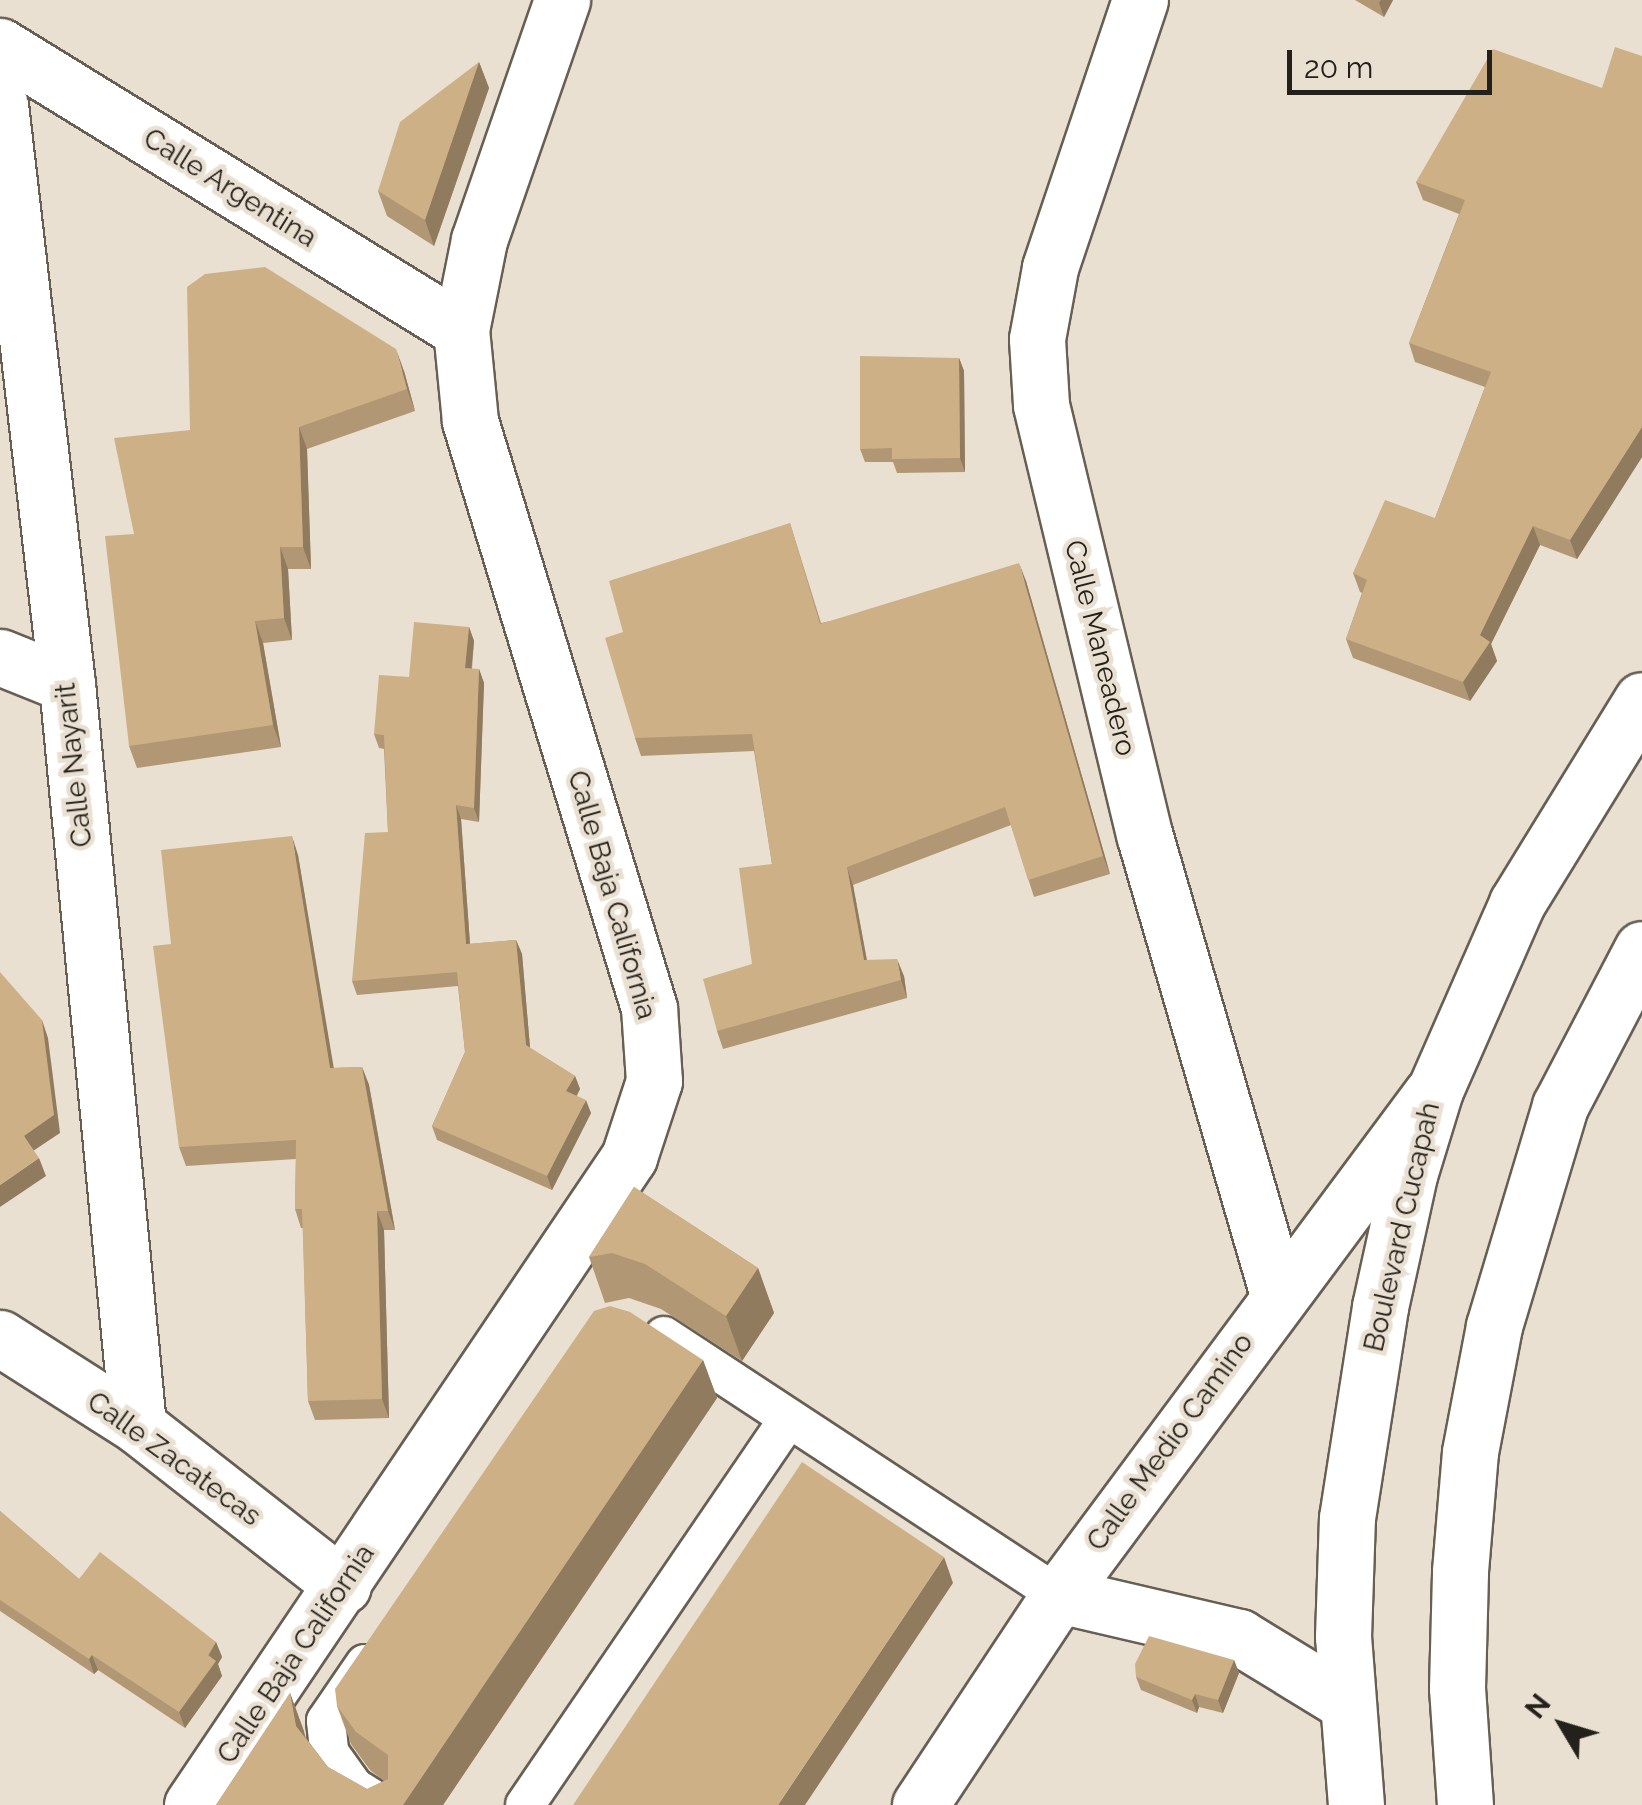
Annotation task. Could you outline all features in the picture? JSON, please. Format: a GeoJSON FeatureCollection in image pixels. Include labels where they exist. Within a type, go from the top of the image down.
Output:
{"type":"FeatureCollection","features":[{"type":"Feature","properties":{"kind":"street"},"geometry":{"type":"LineString","coordinates":[[0,20],[7,0]]}},
{"type":"Feature","properties":{"kind":"street","name":"Calle Baja California"},"geometry":{"type":"LineString","coordinates":[[192,1805],[629,1157],[654,1080],[648,1008],[470,421],[460,330],[479,240],[562,0]]}},
{"type":"Feature","properties":{"kind":"street","name":"Calle Maneadero"},"geometry":{"type":"LineString","coordinates":[[1140,0],[1050,268],[1037,339],[1041,405],[1145,837],[1278,1295]]}},
{"type":"Feature","properties":{"kind":"street","name":"Calle Argentina"},"geometry":{"type":"LineString","coordinates":[[0,46],[460,330]]}},
{"type":"Feature","properties":{"kind":"street","name":"Calle Nayarit"},"geometry":{"type":"LineString","coordinates":[[0,105],[66,684],[138,1426]]}},
{"type":"Feature","properties":{"kind":"street"},"geometry":{"type":"LineString","coordinates":[[0,657],[66,684]]}},
{"type":"Feature","properties":{"kind":"street","name":"Boulevard Cucapah"},"geometry":{"type":"LineString","coordinates":[[1356,1805],[1347,1703],[1347,1518],[1361,1412],[1409,1175],[1435,1090],[1517,903],[1642,700]]}},
{"type":"Feature","properties":{"kind":"street"},"geometry":{"type":"LineString","coordinates":[[1465,1805],[1457,1688],[1460,1572],[1470,1452],[1494,1326],[1560,1106],[1642,949]]}},
{"type":"Feature","properties":{"kind":"street","name":"Calle Medio Camino"},"geometry":{"type":"LineString","coordinates":[[920,1805],[1060,1595],[1278,1295],[1435,1090]]}},
{"type":"Feature","properties":{"kind":"street","name":"Calle Zacatecas"},"geometry":{"type":"LineString","coordinates":[[0,1338],[138,1426],[343,1586]]}},
{"type":"Feature","properties":{"kind":"street"},"geometry":{"type":"LineString","coordinates":[[1060,1595],[1239,1637],[1347,1703]]}},
{"type":"Feature","properties":{"kind":"lane"},"geometry":{"type":"LineString","coordinates":[[623,1320],[654,1330],[1060,1595]]}},
{"type":"Feature","properties":{"kind":"lane"},"geometry":{"type":"LineString","coordinates":[[525,1805],[788,1420]]}},
{"type":"Feature","properties":{"kind":"lane"},"geometry":{"type":"LineString","coordinates":[[382,1639],[326,1720],[329,1752],[354,1786],[383,1805]]}},
{"type":"Feature","properties":{"kind":"building"},"geometry":{"type":"Polygon","coordinates":[[[1615,47],[1642,56],[1642,427],[1570,540],[1533,526],[1480,635],[1490,642],[1463,682],[1346,639],[1367,580],[1353,573],[1385,500],[1435,518],[1491,372],[1409,343],[1465,200],[1416,182],[1493,49],[1602,88],[1615,47]]]}},
{"type":"Feature","properties":{"kind":"building"},"geometry":{"type":"Polygon","coordinates":[[[479,62],[425,220],[378,191],[400,122],[479,62]]]}},
{"type":"Feature","properties":{"kind":"building"},"geometry":{"type":"Polygon","coordinates":[[[265,267],[396,349],[407,389],[299,427],[303,547],[280,547],[284,618],[255,621],[273,725],[129,746],[105,536],[134,534],[114,438],[190,430],[187,287],[205,274],[265,267]]]}},
{"type":"Feature","properties":{"kind":"building"},"geometry":{"type":"Polygon","coordinates":[[[860,356],[959,358],[960,458],[892,459],[892,448],[860,449],[860,356]]]}},
{"type":"Feature","properties":{"kind":"building"},"geometry":{"type":"Polygon","coordinates":[[[790,523],[820,624],[1019,563],[1103,856],[1028,880],[1005,807],[847,867],[864,960],[897,959],[901,980],[717,1031],[703,979],[752,964],[739,868],[772,864],[752,734],[635,738],[605,638],[623,632],[609,581],[790,523]]]}},
{"type":"Feature","properties":{"kind":"building"},"geometry":{"type":"Polygon","coordinates":[[[414,622],[469,627],[465,668],[479,669],[474,808],[456,805],[466,944],[516,940],[526,1045],[575,1076],[566,1091],[586,1100],[547,1176],[432,1126],[465,1052],[457,972],[352,981],[365,833],[388,832],[384,735],[374,734],[379,675],[409,677],[414,622]]]}},
{"type":"Feature","properties":{"kind":"building"},"geometry":{"type":"Polygon","coordinates":[[[292,836],[330,1068],[362,1067],[388,1211],[377,1211],[382,1399],[308,1401],[302,1209],[295,1209],[296,1140],[179,1147],[153,946],[171,944],[161,850],[292,836]]]}},
{"type":"Feature","properties":{"kind":"building"},"geometry":{"type":"Polygon","coordinates":[[[0,972],[42,1020],[54,1115],[24,1136],[39,1158],[0,1185],[0,972]]]}},
{"type":"Feature","properties":{"kind":"building"},"geometry":{"type":"Polygon","coordinates":[[[634,1187],[758,1268],[726,1316],[645,1264],[612,1253],[589,1257],[634,1187]]]}},
{"type":"Feature","properties":{"kind":"building"},"geometry":{"type":"Polygon","coordinates":[[[610,1306],[630,1312],[703,1360],[403,1805],[216,1805],[290,1693],[296,1726],[328,1767],[367,1789],[388,1779],[388,1755],[356,1732],[337,1706],[335,1689],[594,1311],[610,1306]]]}},
{"type":"Feature","properties":{"kind":"building"},"geometry":{"type":"Polygon","coordinates":[[[802,1462],[944,1557],[778,1805],[573,1805],[802,1462]]]}},
{"type":"Feature","properties":{"kind":"building"},"geometry":{"type":"Polygon","coordinates":[[[0,1511],[79,1579],[100,1552],[216,1642],[208,1655],[216,1661],[179,1712],[0,1600],[0,1511]]]}},
{"type":"Feature","properties":{"kind":"building"},"geometry":{"type":"Polygon","coordinates":[[[1149,1636],[1234,1660],[1218,1700],[1195,1694],[1192,1700],[1136,1677],[1135,1664],[1149,1636]]]}}]}
